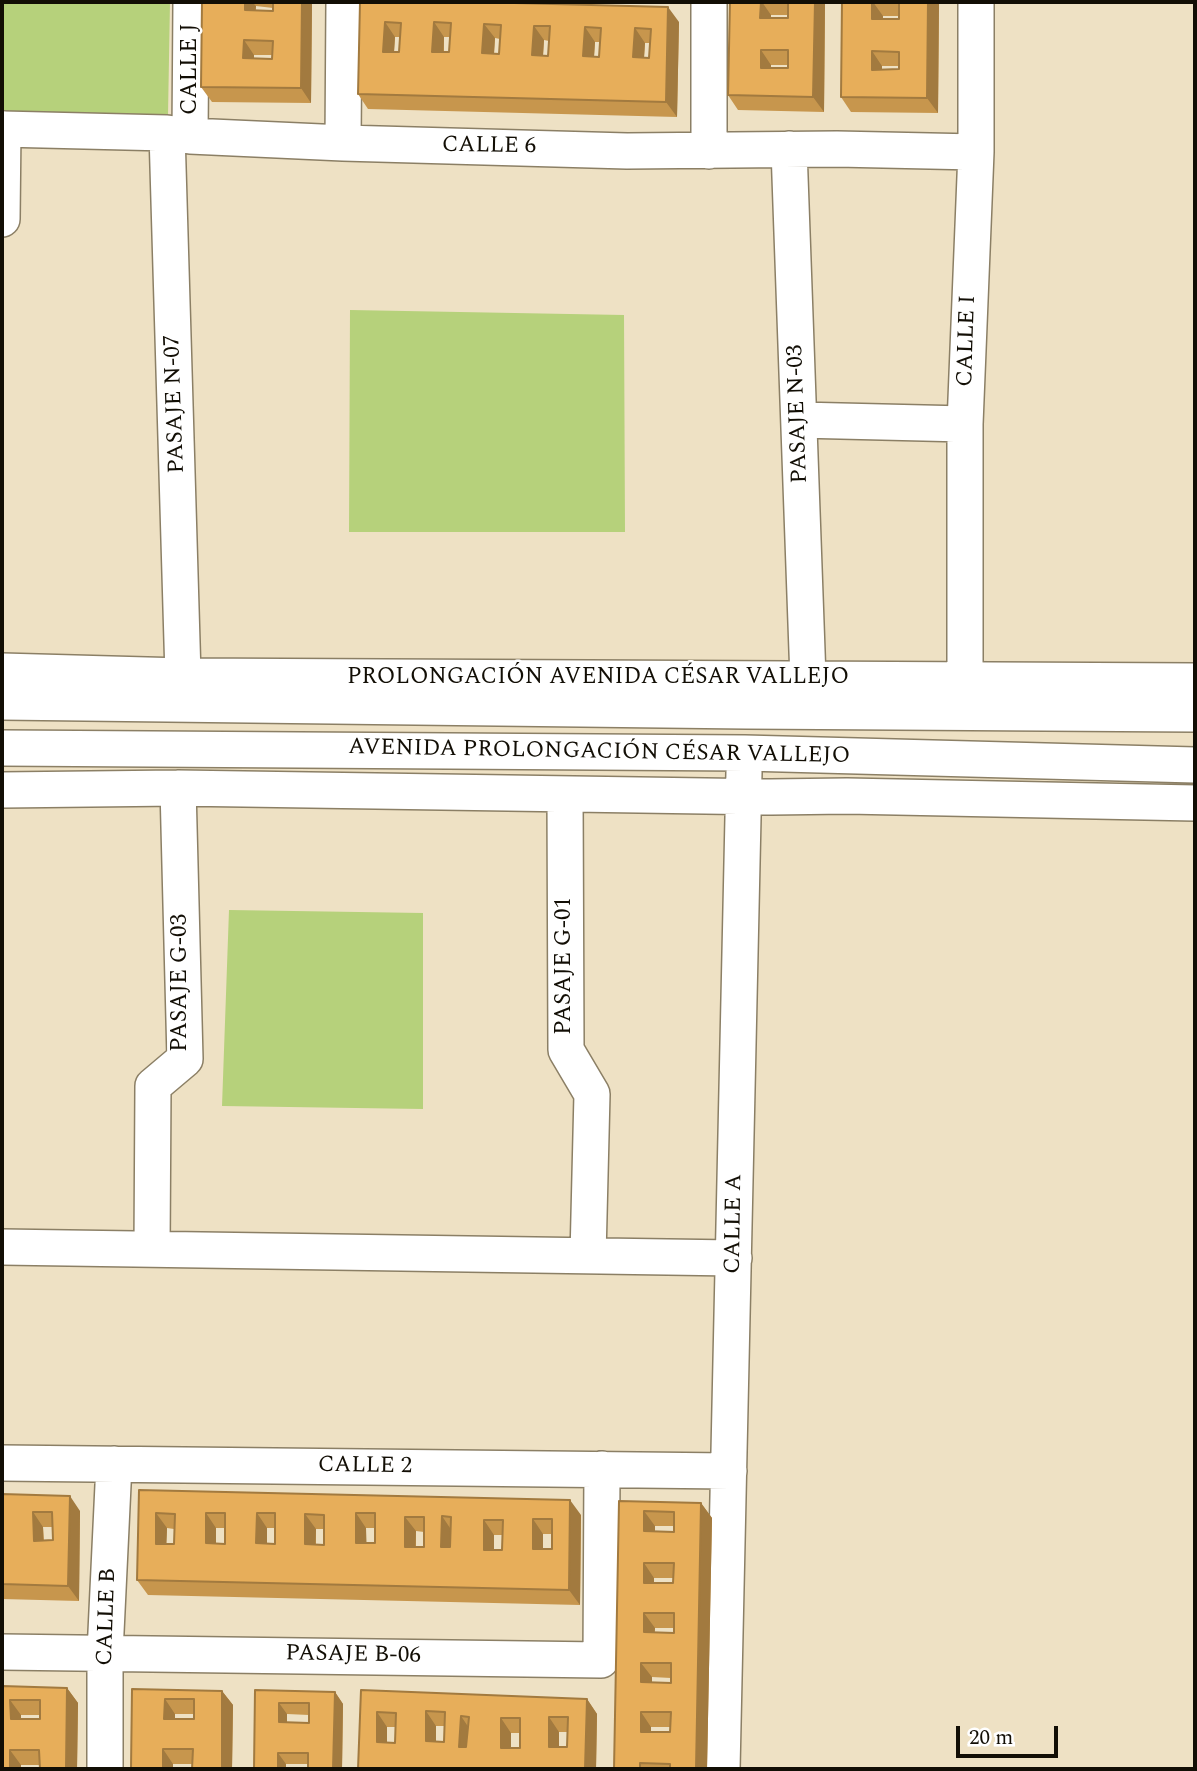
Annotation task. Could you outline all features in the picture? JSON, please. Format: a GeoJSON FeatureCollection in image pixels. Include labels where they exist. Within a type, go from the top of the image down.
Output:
{"type":"FeatureCollection","features":[{"type":"Feature","properties":{"kind":"street","name":"CALLE J"},"geometry":{"type":"LineString","coordinates":[[179,134],[191,2]]}},
{"type":"Feature","properties":{"kind":"street"},"geometry":{"type":"LineString","coordinates":[[343,144],[344,2]]}},
{"type":"Feature","properties":{"kind":"street"},"geometry":{"type":"LineString","coordinates":[[709,2],[709,151]]}},
{"type":"Feature","properties":{"kind":"street","name":"CALLE I"},"geometry":{"type":"LineString","coordinates":[[965,680],[965,424],[976,152],[976,2]]}},
{"type":"Feature","properties":{"kind":"street","name":"CALLE 6"},"geometry":{"type":"LineString","coordinates":[[2,129],[179,134],[343,144],[709,151],[789,149],[976,152]]}},
{"type":"Feature","properties":{"kind":"street"},"geometry":{"type":"LineString","coordinates":[[2,129],[2,219]]}},
{"type":"Feature","properties":{"kind":"street","name":"PASAJE N-07"},"geometry":{"type":"LineString","coordinates":[[179,134],[183,676]]}},
{"type":"Feature","properties":{"kind":"street","name":"PASAJE N-03"},"geometry":{"type":"LineString","coordinates":[[789,149],[808,679]]}},
{"type":"Feature","properties":{"kind":"street"},"geometry":{"type":"LineString","coordinates":[[799,420],[965,424]]}},
{"type":"Feature","properties":{"kind":"street","name":"PROLONGACIÓN AVENIDA CÉSAR VALLEJO"},"geometry":{"type":"LineString","coordinates":[[2,671],[746,695],[808,679],[1195,681]]}},
{"type":"Feature","properties":{"kind":"street","name":"AVENIDA PROLONGACIÓN CÉSAR VALLEJO"},"geometry":{"type":"LineString","coordinates":[[2,702],[746,695],[1195,714]]}},
{"type":"Feature","properties":{"kind":"street","name":"CALLE A"},"geometry":{"type":"LineString","coordinates":[[722,1769],[746,695]]}},
{"type":"Feature","properties":{"kind":"street","name":"AVENIDA PROLONGACIÓN CÉSAR VALLEJO"},"geometry":{"type":"LineString","coordinates":[[2,748],[745,753],[1195,765]]}},
{"type":"Feature","properties":{"kind":"street","name":"AVENIDA PROLONGACIÓN CÉSAR VALLEJO"},"geometry":{"type":"LineString","coordinates":[[2,790],[178,788],[1195,803]]}},
{"type":"Feature","properties":{"kind":"street","name":"PASAJE G-03"},"geometry":{"type":"LineString","coordinates":[[152,1249],[153,1086],[185,1059],[178,788]]}},
{"type":"Feature","properties":{"kind":"street","name":"PASAJE G-01"},"geometry":{"type":"LineString","coordinates":[[565,794],[566,1050],[592,1094],[588,1256]]}},
{"type":"Feature","properties":{"kind":"street"},"geometry":{"type":"LineString","coordinates":[[2,1247],[734,1258]]}},
{"type":"Feature","properties":{"kind":"street","name":"CALLE 2"},"geometry":{"type":"LineString","coordinates":[[2,1463],[729,1471]]}},
{"type":"Feature","properties":{"kind":"street","name":"CALLE B"},"geometry":{"type":"LineString","coordinates":[[105,1769],[105,1653],[114,1464]]}},
{"type":"Feature","properties":{"kind":"street","name":"PASAJE B-06"},"geometry":{"type":"LineString","coordinates":[[2,1652],[601,1660],[602,1469]]}},
{"type":"Feature","properties":{"kind":"green space"},"geometry":{"type":"Polygon","coordinates":[[[2,2],[170,2],[168,115],[2,112],[2,2]]]}},
{"type":"Feature","properties":{"kind":"green space"},"geometry":{"type":"Polygon","coordinates":[[[350,310],[624,315],[625,532],[349,532],[350,310]]]}},
{"type":"Feature","properties":{"kind":"green space"},"geometry":{"type":"Polygon","coordinates":[[[229,910],[423,913],[423,1109],[222,1106],[229,910]]]}},
{"type":"Feature","properties":{"kind":"building"},"geometry":{"type":"Polygon","coordinates":[[[202,2],[245,2],[245,10],[273,11],[273,2],[302,2],[301,88],[201,87],[202,2]],[[244,40],[243,58],[272,59],[273,41],[244,40]]]}},
{"type":"Feature","properties":{"kind":"building"},"geometry":{"type":"Polygon","coordinates":[[[360,2],[668,7],[666,102],[358,94],[360,2]],[[385,22],[383,52],[399,52],[401,23],[385,22]],[[434,22],[432,52],[449,52],[451,23],[434,22]],[[484,24],[482,53],[499,54],[501,25],[484,24]],[[534,26],[532,55],[548,56],[550,26],[534,26]],[[585,27],[583,56],[599,57],[601,28],[585,27]],[[635,28],[633,57],[649,58],[651,29],[635,28]]]}},
{"type":"Feature","properties":{"kind":"building"},"geometry":{"type":"Polygon","coordinates":[[[730,2],[761,2],[760,18],[788,18],[788,2],[815,2],[813,97],[728,95],[730,2]],[[761,50],[761,68],[788,68],[788,50],[761,50]]]}},
{"type":"Feature","properties":{"kind":"building"},"geometry":{"type":"Polygon","coordinates":[[[842,2],[872,2],[872,19],[899,19],[899,2],[928,2],[927,98],[841,97],[842,2]],[[872,51],[872,70],[899,69],[899,52],[872,51]]]}},
{"type":"Feature","properties":{"kind":"building"},"geometry":{"type":"Polygon","coordinates":[[[139,1490],[570,1500],[569,1590],[137,1580],[139,1490]],[[156,1513],[156,1544],[174,1544],[175,1514],[156,1513]],[[206,1513],[206,1543],[225,1544],[225,1513],[206,1513]],[[257,1513],[256,1543],[275,1544],[275,1513],[257,1513]],[[356,1513],[356,1543],[375,1543],[375,1513],[356,1513]],[[305,1514],[305,1544],[324,1545],[324,1515],[305,1514]],[[442,1516],[441,1547],[450,1547],[451,1517],[442,1516]],[[405,1517],[405,1547],[424,1547],[424,1517],[405,1517]],[[533,1519],[533,1549],[552,1549],[552,1519],[533,1519]],[[484,1520],[484,1550],[502,1550],[503,1520],[484,1520]]]}},
{"type":"Feature","properties":{"kind":"building"},"geometry":{"type":"Polygon","coordinates":[[[2,1494],[70,1496],[68,1586],[2,1584],[2,1494]],[[33,1512],[34,1541],[53,1540],[52,1512],[33,1512]]]}},
{"type":"Feature","properties":{"kind":"building"},"geometry":{"type":"Polygon","coordinates":[[[619,1501],[701,1503],[696,1769],[670,1769],[670,1764],[640,1763],[640,1769],[614,1769],[619,1501]],[[644,1511],[644,1531],[674,1532],[674,1512],[644,1511]],[[644,1563],[644,1583],[673,1583],[674,1563],[644,1563]],[[644,1613],[644,1632],[674,1633],[674,1613],[644,1613]],[[641,1663],[641,1682],[671,1683],[671,1663],[641,1663]],[[641,1712],[641,1732],[670,1732],[671,1712],[641,1712]]]}},
{"type":"Feature","properties":{"kind":"building"},"geometry":{"type":"Polygon","coordinates":[[[2,1686],[67,1688],[66,1769],[40,1769],[39,1750],[10,1750],[10,1769],[2,1769],[2,1686]],[[10,1700],[11,1719],[40,1719],[40,1700],[10,1700]]]}},
{"type":"Feature","properties":{"kind":"building"},"geometry":{"type":"Polygon","coordinates":[[[132,1689],[222,1691],[222,1769],[192,1769],[193,1749],[163,1749],[163,1769],[131,1769],[132,1689]],[[165,1699],[164,1719],[194,1719],[194,1699],[165,1699]]]}},
{"type":"Feature","properties":{"kind":"building"},"geometry":{"type":"Polygon","coordinates":[[[255,1690],[335,1692],[333,1769],[308,1769],[308,1753],[278,1753],[278,1769],[254,1769],[255,1690]],[[279,1703],[279,1722],[309,1723],[309,1703],[279,1703]]]}},
{"type":"Feature","properties":{"kind":"building"},"geometry":{"type":"Polygon","coordinates":[[[361,1690],[587,1699],[585,1769],[358,1769],[361,1690]],[[426,1711],[426,1741],[444,1742],[445,1712],[426,1711]],[[377,1712],[377,1742],[395,1743],[396,1713],[377,1712]],[[461,1716],[459,1747],[466,1747],[469,1717],[461,1716]],[[549,1717],[549,1747],[567,1747],[568,1717],[549,1717]],[[501,1718],[501,1748],[520,1748],[520,1718],[501,1718]]]}}]}
